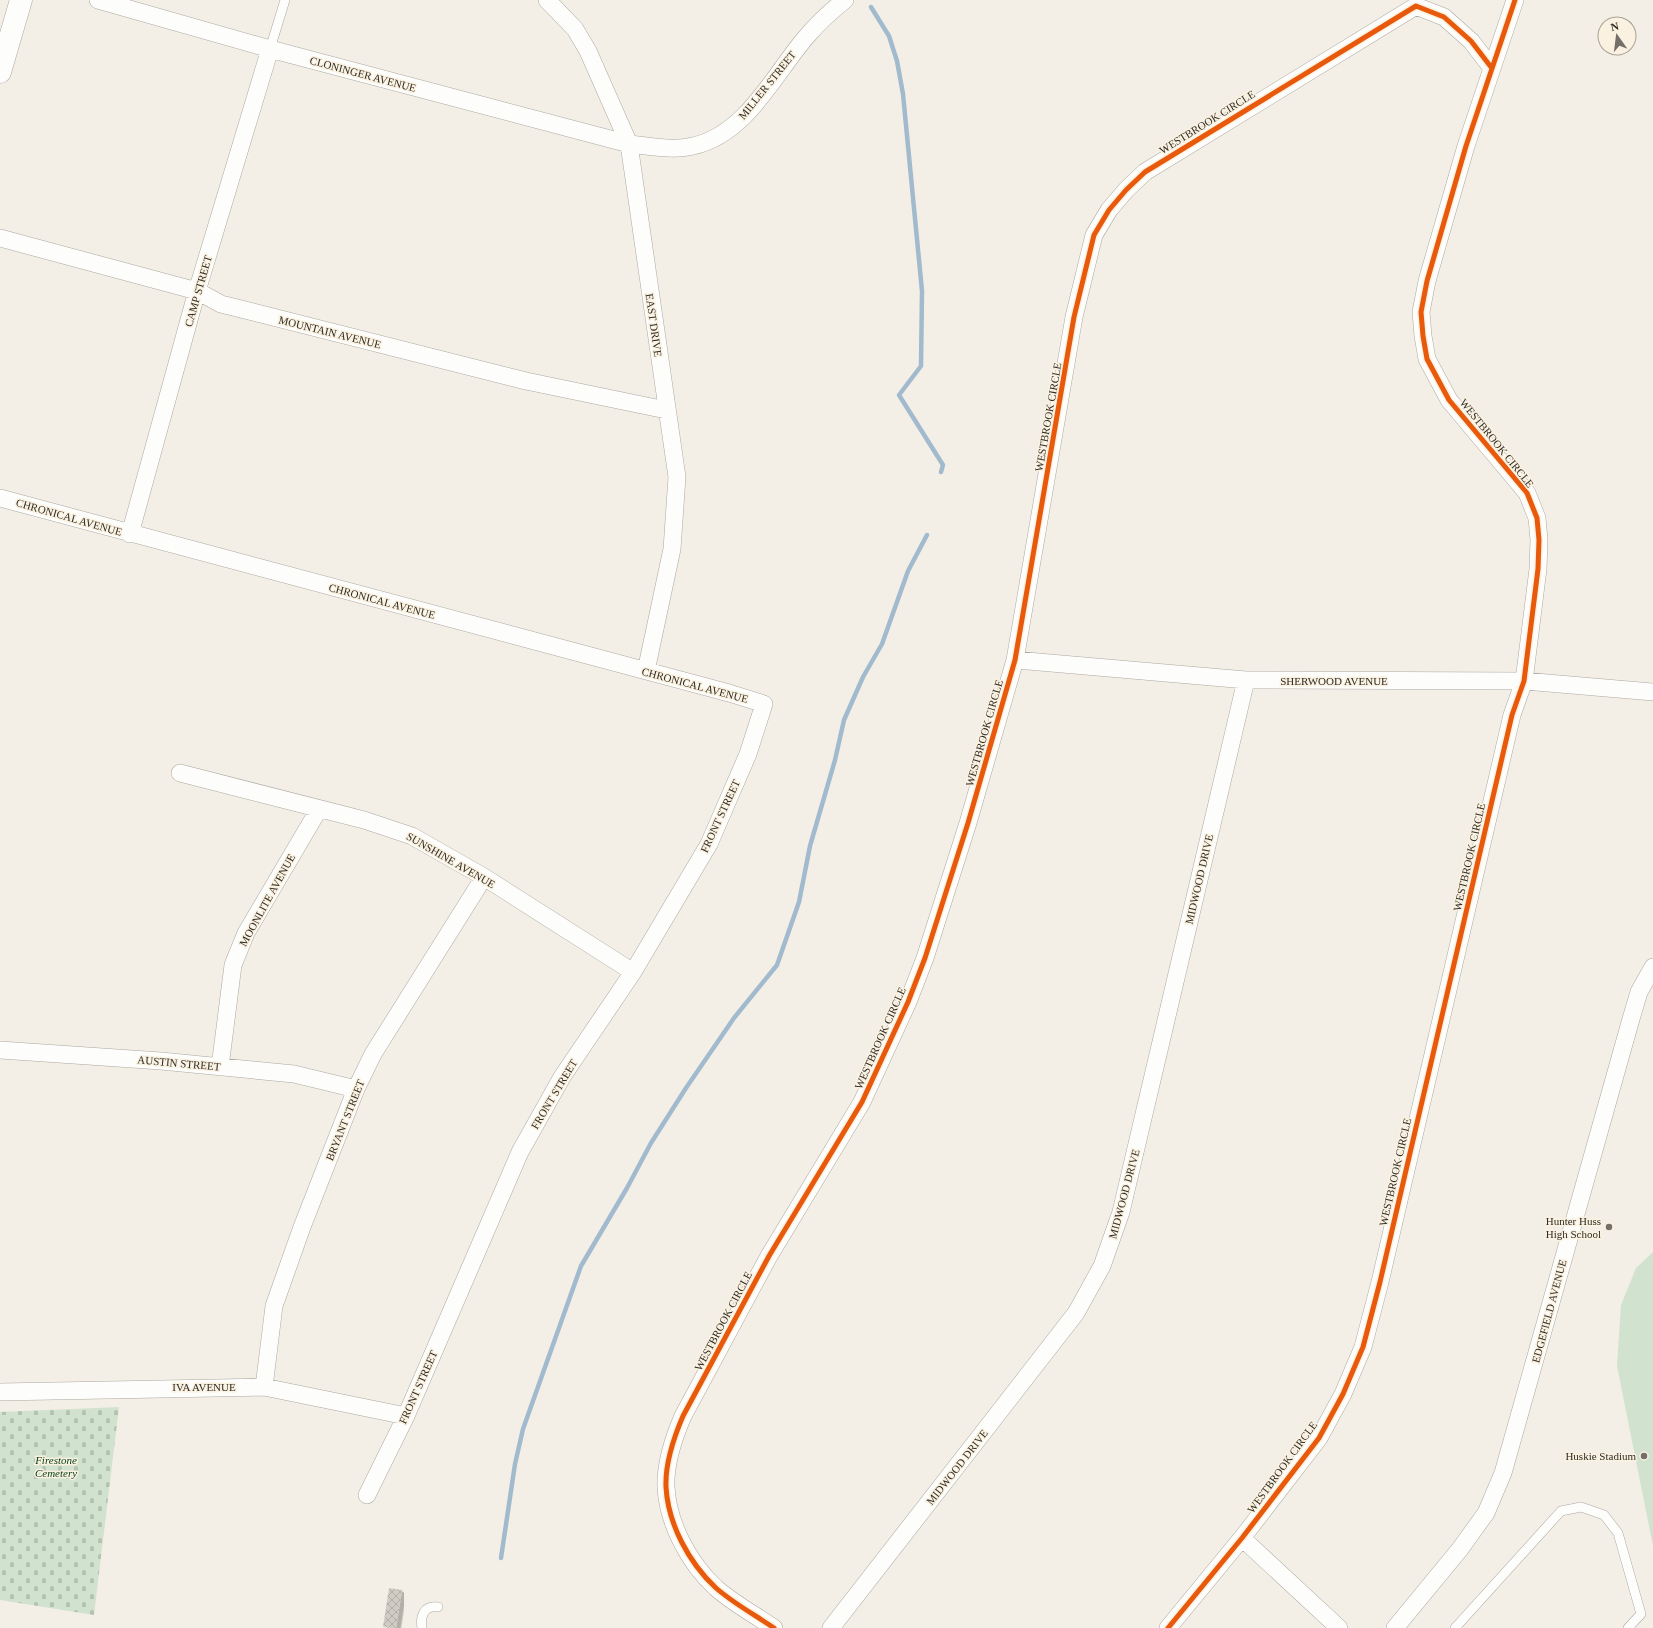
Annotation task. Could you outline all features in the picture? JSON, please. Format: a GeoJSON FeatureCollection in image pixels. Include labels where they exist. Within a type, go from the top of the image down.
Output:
{"type":"FeatureCollection","features":[{"type":"Feature","properties":{"kind":"main road"},"geometry":{"type":"LineString","coordinates":[[0,72],[21,0]]}},
{"type":"Feature","properties":{"kind":"street","name":"CLONINGER AVENUE"},"geometry":{"type":"LineString","coordinates":[[98,0],[126,4],[270,49],[629,144]]}},
{"type":"Feature","properties":{"kind":"street","name":"EAST DRIVE"},"geometry":{"type":"LineString","coordinates":[[547,0],[575,29],[588,51],[629,144],[666,410],[677,477],[672,549],[646,671]]}},
{"type":"Feature","properties":{"kind":"street","name":"MILLER STREET"},"geometry":{"type":"LineString","coordinates":[[629,144],[664,147],[692,147],[716,138],[734,125],[754,104],[806,36],[845,0]]}},
{"type":"Feature","properties":{"kind":"street","name":"WESTBROOK CIRCLE"},"geometry":{"type":"LineString","coordinates":[[1168,1628],[1242,1538],[1319,1438],[1343,1394],[1363,1347],[1380,1282],[1512,715],[1524,681],[1538,569],[1539,540],[1537,518],[1527,494],[1449,400],[1427,359],[1421,312],[1427,281],[1491,67],[1515,0]]}},
{"type":"Feature","properties":{"kind":"street","name":"WESTBROOK CIRCLE"},"geometry":{"type":"LineString","coordinates":[[774,1628],[717,1589],[701,1572],[689,1555],[668,1507],[666,1486],[674,1435],[769,1256],[862,1102],[908,1002],[925,958],[968,823],[1015,660],[1074,317],[1094,235],[1109,210],[1126,190],[1145,172],[1421,3],[1444,17],[1471,41],[1491,67]]}},
{"type":"Feature","properties":{"kind":"street","name":"CAMP STREET"},"geometry":{"type":"LineString","coordinates":[[130,534],[197,291],[270,49]]}},
{"type":"Feature","properties":{"kind":"street","name":"MOUNTAIN AVENUE"},"geometry":{"type":"LineString","coordinates":[[0,238],[197,291],[221,304],[526,380],[666,410]]}},
{"type":"Feature","properties":{"kind":"street","name":"CHRONICAL AVENUE"},"geometry":{"type":"LineString","coordinates":[[0,498],[729,693],[764,704]]}},
{"type":"Feature","properties":{"kind":"street","name":"SHERWOOD AVENUE"},"geometry":{"type":"LineString","coordinates":[[1015,660],[1246,680],[1524,681],[1653,692]]}},
{"type":"Feature","properties":{"kind":"street","name":"MIDWOOD DRIVE"},"geometry":{"type":"LineString","coordinates":[[831,1628],[1076,1312],[1102,1266],[1121,1212],[1246,680]]}},
{"type":"Feature","properties":{"kind":"street","name":"FRONT STREET"},"geometry":{"type":"LineString","coordinates":[[367,1495],[406,1416],[520,1152],[562,1077],[633,972],[709,844],[748,754],[764,704]]}},
{"type":"Feature","properties":{"kind":"street","name":"SUNSHINE AVENUE"},"geometry":{"type":"LineString","coordinates":[[180,773],[376,823],[412,836],[484,877],[633,972]]}},
{"type":"Feature","properties":{"kind":"street","name":"MOONLITE AVENUE"},"geometry":{"type":"LineString","coordinates":[[220,1067],[233,966],[246,933],[319,809]]}},
{"type":"Feature","properties":{"kind":"street","name":"BRYANT STREET"},"geometry":{"type":"LineString","coordinates":[[264,1387],[274,1306],[302,1227],[356,1089],[373,1054],[484,877]]}},
{"type":"Feature","properties":{"kind":"street","name":"EDGEFIELD AVENUE"},"geometry":{"type":"LineString","coordinates":[[1396,1627],[1460,1550],[1486,1513],[1503,1473],[1630,1019],[1639,992],[1653,967]]}},
{"type":"Feature","properties":{"kind":"street","name":"AUSTIN STREET"},"geometry":{"type":"LineString","coordinates":[[0,1050],[161,1061],[294,1074],[356,1089]]}},
{"type":"Feature","properties":{"kind":"street","name":"IVA AVENUE"},"geometry":{"type":"LineString","coordinates":[[0,1392],[264,1387],[406,1416]]}},
{"type":"Feature","properties":{"kind":"street"},"geometry":{"type":"LineString","coordinates":[[1242,1538],[1339,1628]]}},
{"type":"Feature","properties":{"kind":"lane"},"geometry":{"type":"LineString","coordinates":[[270,49],[285,0]]}},
{"type":"Feature","properties":{"kind":"lane"},"geometry":{"type":"LineString","coordinates":[[1455,1628],[1561,1511],[1581,1507],[1604,1515],[1618,1533],[1641,1614],[1628,1628]]}},
{"type":"Feature","properties":{"kind":"lane"},"geometry":{"type":"LineString","coordinates":[[422,1628],[422,1615],[424,1610],[431,1607],[438,1607]]}},
{"type":"Feature","properties":{"kind":"green space","name":"Huskie Stadium"},"geometry":{"type":"Polygon","coordinates":[[[1653,1252],[1653,1546],[1617,1366],[1621,1305],[1636,1268],[1653,1252]]]}},
{"type":"Feature","properties":{"kind":"green space","name":"Firestone Cemetery"},"geometry":{"type":"Polygon","coordinates":[[[119,1407],[94,1615],[0,1600],[0,1412],[119,1407]]]}},
{"type":"Feature","properties":{"kind":"building"},"geometry":{"type":"Polygon","coordinates":[[[389,1588],[402,1590],[396,1628],[383,1627],[389,1588]]]}},
{"type":"Feature","properties":{"kind":"waterway"},"geometry":{"type":"LineString","coordinates":[[871,7],[889,36],[897,61],[903,94],[922,291],[921,366],[899,395],[943,465],[941,472]]}},
{"type":"Feature","properties":{"kind":"waterway"},"geometry":{"type":"LineString","coordinates":[[501,1558],[515,1464],[523,1429],[581,1266],[627,1188],[651,1143],[686,1088],[734,1018],[777,965],[799,902],[810,846],[835,760],[844,720],[863,677],[882,644],[908,571],[927,535]]}},
{"type":"Feature","properties":{"kind":"cycle path"},"geometry":{"type":"LineString","coordinates":[[1168,1628],[1242,1538],[1319,1438],[1343,1394],[1363,1347],[1380,1282],[1512,715],[1524,681],[1538,569],[1539,540],[1537,518],[1527,493],[1449,400],[1427,359],[1421,312],[1427,281],[1466,146],[1515,0]]}},
{"type":"Feature","properties":{"kind":"cycle path"},"geometry":{"type":"LineString","coordinates":[[774,1628],[737,1604],[716,1588],[706,1578],[689,1555],[671,1515],[666,1487],[667,1469],[673,1442],[683,1416],[769,1256],[862,1102],[908,1002],[925,958],[968,823],[1015,660],[1074,317],[1094,235],[1109,210],[1126,190],[1145,172],[1416,6],[1444,17],[1471,41],[1491,67]]}},
{"type":"Feature","properties":{"kind":"place","name":"Hunter Huss High School"},"geometry":{"type":"Point","coordinates":[1609,1227]}},
{"type":"Feature","properties":{"kind":"place","name":"Huskie Stadium"},"geometry":{"type":"Point","coordinates":[1644,1456]}}]}
